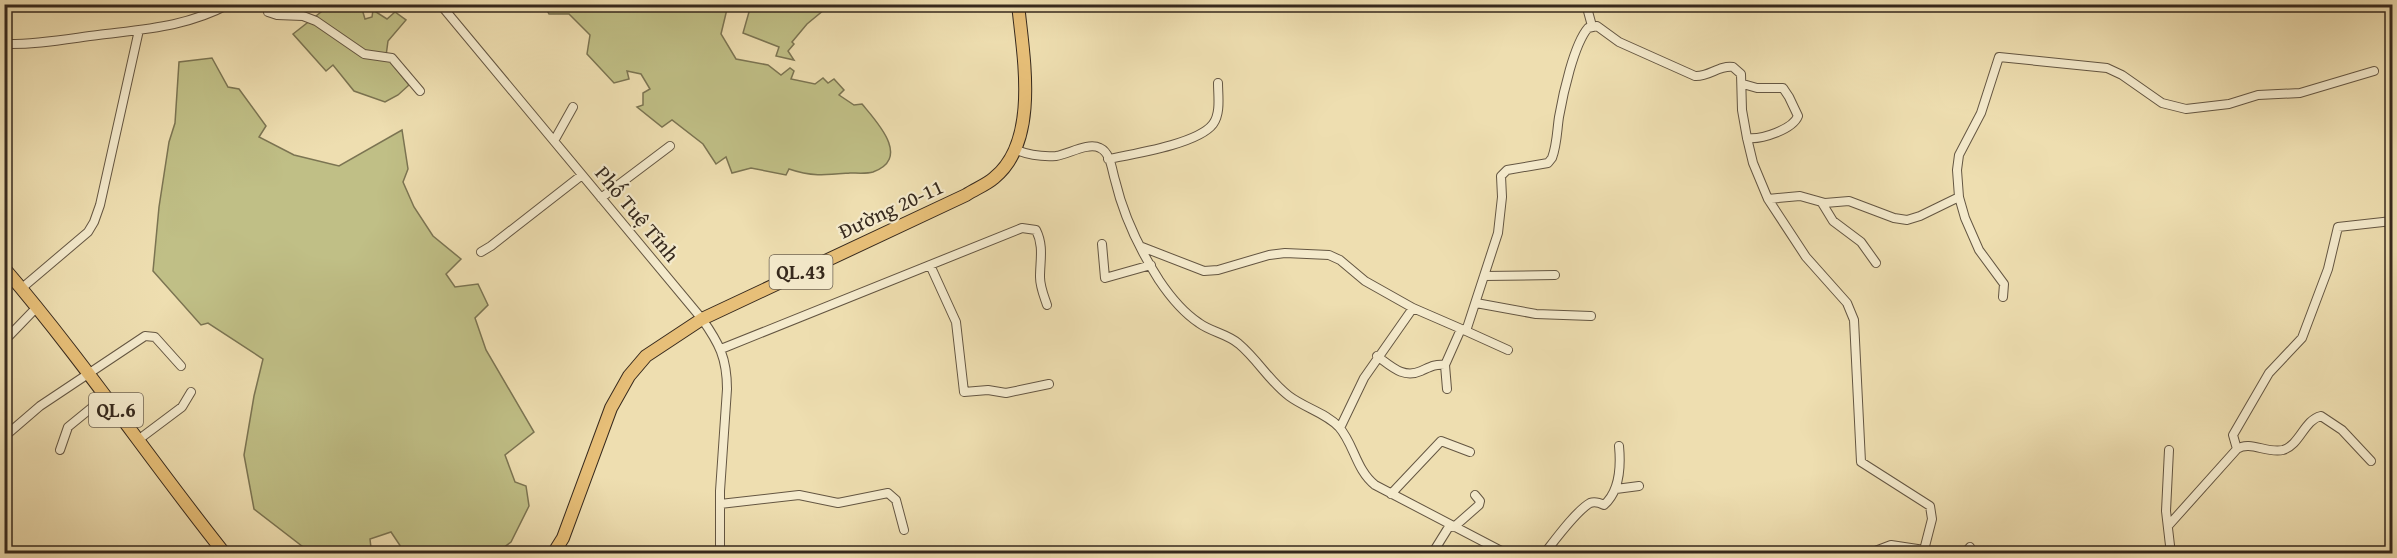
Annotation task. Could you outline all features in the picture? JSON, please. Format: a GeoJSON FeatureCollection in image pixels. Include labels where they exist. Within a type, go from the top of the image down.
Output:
{"type":"FeatureCollection","features":[{"type":"Feature","properties":{"kind":"highway","name":"Đường 20-11"},"geometry":{"type":"LineString","coordinates":[[554,554],[563,538],[611,408],[629,376],[646,356],[702,319],[966,195],[995,177],[1016,150],[1024,112],[1018,4]]}},
{"type":"Feature","properties":{"kind":"highway","name":"QL.6"},"geometry":{"type":"LineString","coordinates":[[4,268],[91,374],[168,483],[225,554]]}},
{"type":"Feature","properties":{"kind":"street"},"geometry":{"type":"LineString","coordinates":[[4,44],[60,40],[184,23],[208,15],[229,4]]}},
{"type":"Feature","properties":{"kind":"street","name":"Phố Tuệ Tĩnh"},"geometry":{"type":"LineString","coordinates":[[440,4],[702,319],[721,349]]}},
{"type":"Feature","properties":{"kind":"street"},"geometry":{"type":"LineString","coordinates":[[1586,4],[1592,26]]}},
{"type":"Feature","properties":{"kind":"street"},"geometry":{"type":"LineString","coordinates":[[268,12],[277,15],[303,16],[316,21],[364,54],[392,58],[420,91]]}},
{"type":"Feature","properties":{"kind":"street"},"geometry":{"type":"LineString","coordinates":[[1592,26],[1601,28],[1619,42],[1695,76],[1707,75],[1724,66],[1732,67],[1741,74],[1742,110],[1753,163],[1768,200],[1806,257],[1851,309],[1854,320],[1860,458],[1863,465],[1930,506],[1932,519],[1924,552],[1891,544],[1870,553]]}},
{"type":"Feature","properties":{"kind":"street"},"geometry":{"type":"LineString","coordinates":[[1447,389],[1445,365],[1476,303],[1500,224],[1503,173],[1507,170],[1548,163],[1552,158],[1576,51],[1584,33],[1592,26]]}},
{"type":"Feature","properties":{"kind":"street"},"geometry":{"type":"LineString","coordinates":[[22,288],[88,232],[94,222],[100,205],[139,30]]}},
{"type":"Feature","properties":{"kind":"street"},"geometry":{"type":"LineString","coordinates":[[2003,297],[2005,287],[1974,240],[1959,197],[1957,170],[1959,155],[1981,113],[1999,57],[2107,68],[2122,75],[2162,103],[2186,110],[2229,104],[2258,95],[2300,93],[2374,71]]}},
{"type":"Feature","properties":{"kind":"street"},"geometry":{"type":"LineString","coordinates":[[1108,159],[1166,146],[1205,130],[1216,118],[1218,83]]}},
{"type":"Feature","properties":{"kind":"street"},"geometry":{"type":"LineString","coordinates":[[1743,84],[1758,88],[1783,88],[1790,97],[1798,116],[1795,122],[1770,136],[1758,140],[1748,138]]}},
{"type":"Feature","properties":{"kind":"street"},"geometry":{"type":"LineString","coordinates":[[554,141],[573,107]]}},
{"type":"Feature","properties":{"kind":"street"},"geometry":{"type":"LineString","coordinates":[[601,198],[670,146]]}},
{"type":"Feature","properties":{"kind":"street"},"geometry":{"type":"LineString","coordinates":[[1016,150],[1029,155],[1057,156],[1090,147],[1100,147],[1108,159],[1122,205],[1151,265],[1167,291],[1200,324],[1237,342],[1283,391],[1304,406],[1328,417],[1340,428],[1365,475],[1375,485],[1507,554]]}},
{"type":"Feature","properties":{"kind":"street"},"geometry":{"type":"LineString","coordinates":[[481,252],[492,246],[582,175]]}},
{"type":"Feature","properties":{"kind":"street"},"geometry":{"type":"LineString","coordinates":[[1768,200],[1800,196],[1822,202],[1850,201],[1894,218],[1907,220],[1959,197]]}},
{"type":"Feature","properties":{"kind":"street"},"geometry":{"type":"LineString","coordinates":[[1822,202],[1833,221],[1861,242],[1876,263]]}},
{"type":"Feature","properties":{"kind":"street"},"geometry":{"type":"LineString","coordinates":[[2237,449],[2233,435],[2257,391],[2269,373],[2306,331],[2328,269],[2338,227],[2392,221]]}},
{"type":"Feature","properties":{"kind":"street"},"geometry":{"type":"LineString","coordinates":[[720,554],[720,504],[727,375],[721,349],[1022,228],[1036,230],[1039,237],[1042,254],[1040,283],[1047,305]]}},
{"type":"Feature","properties":{"kind":"street"},"geometry":{"type":"LineString","coordinates":[[1102,244],[1105,278],[1151,265]]}},
{"type":"Feature","properties":{"kind":"street"},"geometry":{"type":"LineString","coordinates":[[1142,247],[1204,271],[1218,270],[1269,255],[1285,253],[1329,255],[1340,260],[1365,281],[1413,308],[1508,350]]}},
{"type":"Feature","properties":{"kind":"street"},"geometry":{"type":"LineString","coordinates":[[930,265],[956,322],[964,392],[988,390],[1006,393],[1049,384]]}},
{"type":"Feature","properties":{"kind":"street"},"geometry":{"type":"LineString","coordinates":[[1484,276],[1555,275]]}},
{"type":"Feature","properties":{"kind":"street"},"geometry":{"type":"LineString","coordinates":[[1476,303],[1536,314],[1591,316]]}},
{"type":"Feature","properties":{"kind":"street"},"geometry":{"type":"LineString","coordinates":[[9,336],[37,307]]}},
{"type":"Feature","properties":{"kind":"street"},"geometry":{"type":"LineString","coordinates":[[1340,428],[1359,387],[1377,356],[1413,308]]}},
{"type":"Feature","properties":{"kind":"street"},"geometry":{"type":"LineString","coordinates":[[4,437],[40,406],[91,374],[134,343],[150,335],[164,345],[180,366]]}},
{"type":"Feature","properties":{"kind":"street"},"geometry":{"type":"LineString","coordinates":[[1377,356],[1397,371],[1408,374],[1420,372],[1433,365],[1445,365]]}},
{"type":"Feature","properties":{"kind":"street"},"geometry":{"type":"LineString","coordinates":[[138,440],[182,407],[191,392]]}},
{"type":"Feature","properties":{"kind":"street"},"geometry":{"type":"LineString","coordinates":[[60,450],[68,427],[106,396]]}},
{"type":"Feature","properties":{"kind":"street"},"geometry":{"type":"LineString","coordinates":[[2168,526],[2237,449],[2243,446],[2273,451],[2283,450],[2298,438],[2313,419],[2321,416],[2342,430],[2371,461]]}},
{"type":"Feature","properties":{"kind":"street"},"geometry":{"type":"LineString","coordinates":[[1391,494],[1441,441],[1470,452]]}},
{"type":"Feature","properties":{"kind":"street"},"geometry":{"type":"LineString","coordinates":[[1545,554],[1559,535],[1589,504],[1595,502],[1606,504],[1616,489],[1619,474],[1619,446]]}},
{"type":"Feature","properties":{"kind":"street"},"geometry":{"type":"LineString","coordinates":[[2169,450],[2166,508],[2171,554]]}},
{"type":"Feature","properties":{"kind":"street"},"geometry":{"type":"LineString","coordinates":[[1616,489],[1639,486]]}},
{"type":"Feature","properties":{"kind":"street"},"geometry":{"type":"LineString","coordinates":[[720,504],[790,495],[838,503],[888,493],[896,500],[904,530]]}},
{"type":"Feature","properties":{"kind":"street"},"geometry":{"type":"LineString","coordinates":[[1432,554],[1452,526],[1479,505],[1480,501],[1475,495]]}},
{"type":"Feature","properties":{"kind":"shaded area"},"geometry":{"type":"Polygon","coordinates":[[[751,4],[830,5],[807,24],[792,42],[794,44],[788,51],[794,60],[776,56],[779,47],[743,33],[751,4]]]}},
{"type":"Feature","properties":{"kind":"shaded area"},"geometry":{"type":"Polygon","coordinates":[[[330,5],[366,5],[362,9],[365,19],[372,17],[373,10],[387,19],[395,12],[406,20],[388,41],[386,56],[409,85],[398,95],[385,102],[354,91],[333,65],[326,71],[293,34],[330,5]]]}},
{"type":"Feature","properties":{"kind":"shaded area"},"geometry":{"type":"Polygon","coordinates":[[[544,5],[728,5],[721,34],[736,59],[768,65],[781,75],[790,68],[794,71],[791,79],[815,84],[823,78],[828,83],[834,79],[844,90],[839,95],[854,105],[862,104],[882,129],[890,149],[890,158],[884,166],[868,173],[819,175],[789,169],[786,175],[751,168],[732,173],[726,157],[716,164],[703,144],[672,120],[662,127],[637,107],[643,105],[643,93],[650,89],[641,74],[627,71],[629,79],[614,83],[587,54],[590,35],[569,14],[549,14],[544,5]]]}},
{"type":"Feature","properties":{"kind":"shaded area"},"geometry":{"type":"Polygon","coordinates":[[[212,58],[228,87],[239,89],[266,126],[259,137],[294,155],[339,166],[402,130],[408,169],[403,182],[414,207],[433,236],[461,259],[446,274],[455,287],[478,284],[488,305],[475,318],[486,350],[534,432],[505,455],[515,482],[526,486],[529,506],[511,542],[503,548],[465,553],[405,553],[391,532],[370,539],[371,548],[360,553],[311,553],[254,509],[244,455],[263,359],[208,323],[201,325],[153,271],[159,207],[169,142],[175,123],[179,62],[212,58]]]}}]}
